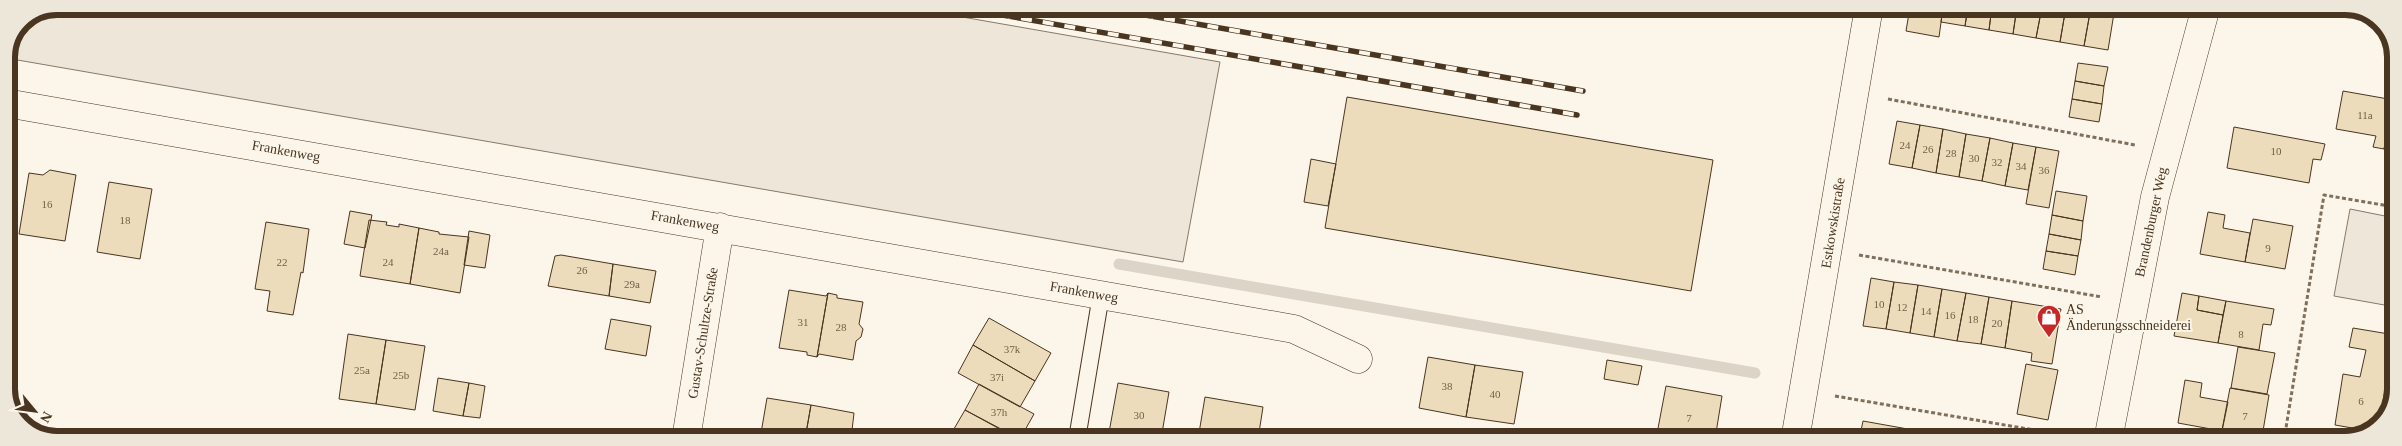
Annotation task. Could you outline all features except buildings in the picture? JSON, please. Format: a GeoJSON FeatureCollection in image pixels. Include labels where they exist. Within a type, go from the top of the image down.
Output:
{"type":"FeatureCollection","features":[{"type":"Feature","properties":{"kind":"street","name":"Estkowskistraße"},"geometry":{"type":"LineString","coordinates":[[1797,431],[1868,15]]}},
{"type":"Feature","properties":{"kind":"street","name":"Brandenburger Weg"},"geometry":{"type":"LineString","coordinates":[[2097,431],[2134,303],[2155,197],[2204,15]]}},
{"type":"Feature","properties":{"kind":"street","name":"Frankenweg"},"geometry":{"type":"LineString","coordinates":[[15,105],[1294,329],[1358,359]]}},
{"type":"Feature","properties":{"kind":"street","name":"Gustav-Schultze-Straße"},"geometry":{"type":"LineString","coordinates":[[687,431],[720,227]]}},
{"type":"Feature","properties":{"kind":"lane"},"geometry":{"type":"LineString","coordinates":[[1078,431],[1101,295]]}},
{"type":"Feature","properties":{"kind":"path"},"geometry":{"type":"LineString","coordinates":[[1855,93],[2168,151]]}},
{"type":"Feature","properties":{"kind":"path"},"geometry":{"type":"LineString","coordinates":[[2285,431],[2324,195],[2387,206]]}},
{"type":"Feature","properties":{"kind":"path"},"geometry":{"type":"LineString","coordinates":[[1829,249],[2134,303]]}},
{"type":"Feature","properties":{"kind":"path"},"geometry":{"type":"LineString","coordinates":[[1805,391],[2047,431]]}},
{"type":"Feature","properties":{"kind":"shaded area"},"geometry":{"type":"Polygon","coordinates":[[[57,15],[951,15],[1220,62],[1183,262],[15,60],[16,48],[22,33],[33,22],[41,18],[57,15]]]}},
{"type":"Feature","properties":{"kind":"shaded area"},"geometry":{"type":"Polygon","coordinates":[[[2350,209],[2387,216],[2387,305],[2334,296],[2350,209]]]}},
{"type":"Feature","properties":{"kind":"waterway"},"geometry":{"type":"LineString","coordinates":[[1119,264],[1755,373]]}},
{"type":"Feature","properties":{"kind":"railway"},"geometry":{"type":"LineString","coordinates":[[1002,15],[1577,115]]}},
{"type":"Feature","properties":{"kind":"railway"},"geometry":{"type":"LineString","coordinates":[[1145,15],[1583,91]]}},
{"type":"Feature","properties":{"kind":"place","name":"AS Änderungsschneiderei"},"geometry":{"type":"Point","coordinates":[2049,338]}}]}
